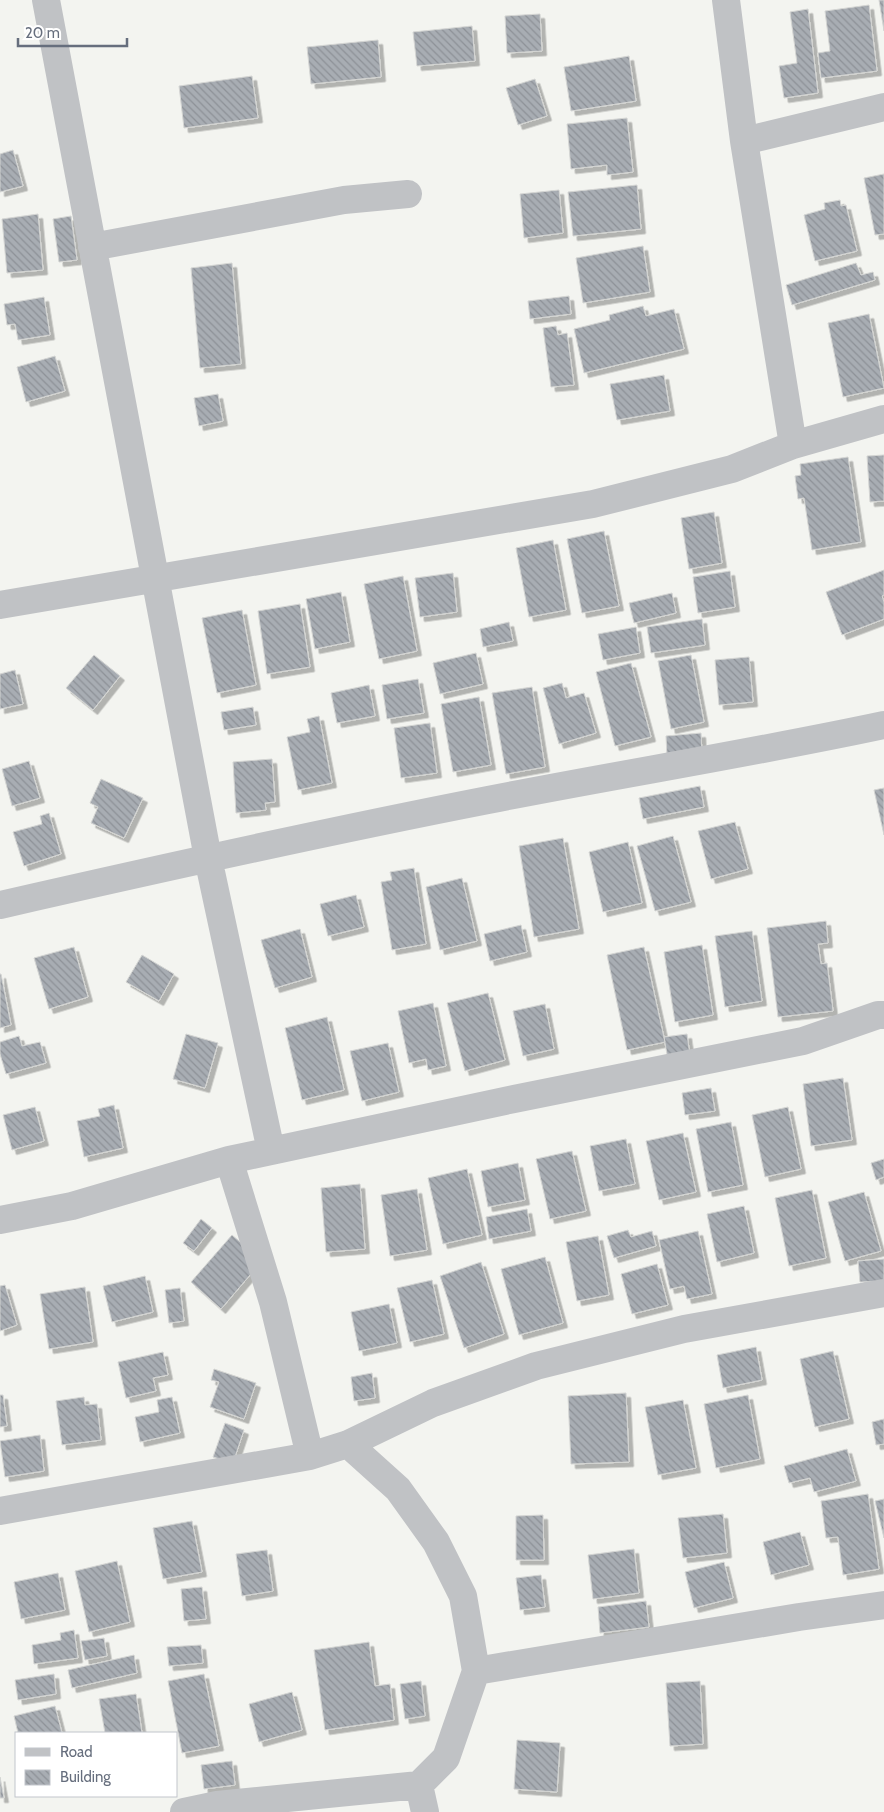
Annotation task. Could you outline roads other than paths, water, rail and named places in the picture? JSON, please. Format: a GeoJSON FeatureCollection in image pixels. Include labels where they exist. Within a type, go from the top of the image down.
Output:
{"type":"FeatureCollection","features":[{"type":"Feature","properties":{"kind":"street"},"geometry":{"type":"LineString","coordinates":[[46,0],[208,858],[270,1151]]}},
{"type":"Feature","properties":{"kind":"street"},"geometry":{"type":"LineString","coordinates":[[726,0],[744,141],[793,445]]}},
{"type":"Feature","properties":{"kind":"street"},"geometry":{"type":"LineString","coordinates":[[744,141],[884,107]]}},
{"type":"Feature","properties":{"kind":"street"},"geometry":{"type":"LineString","coordinates":[[92,247],[344,200],[408,194]]}},
{"type":"Feature","properties":{"kind":"street"},"geometry":{"type":"LineString","coordinates":[[0,605],[593,504],[732,469],[793,445],[884,420]]}},
{"type":"Feature","properties":{"kind":"street"},"geometry":{"type":"LineString","coordinates":[[0,905],[208,858],[489,800],[796,744],[884,725]]}},
{"type":"Feature","properties":{"kind":"street"},"geometry":{"type":"LineString","coordinates":[[0,1220],[72,1206],[229,1160],[523,1097],[803,1041],[884,1015]]}},
{"type":"Feature","properties":{"kind":"street"},"geometry":{"type":"LineString","coordinates":[[229,1160],[273,1302],[310,1456]]}},
{"type":"Feature","properties":{"kind":"street"},"geometry":{"type":"LineString","coordinates":[[0,1511],[310,1456],[348,1444],[433,1403],[536,1366],[684,1329],[884,1293]]}},
{"type":"Feature","properties":{"kind":"street"},"geometry":{"type":"LineString","coordinates":[[184,1812],[217,1805],[419,1786],[446,1758],[476,1671],[463,1596],[436,1542],[398,1489],[348,1444]]}},
{"type":"Feature","properties":{"kind":"street"},"geometry":{"type":"LineString","coordinates":[[476,1671],[799,1617],[884,1605]]}},
{"type":"Feature","properties":{"kind":"street"},"geometry":{"type":"LineString","coordinates":[[419,1786],[425,1812]]}}]}
